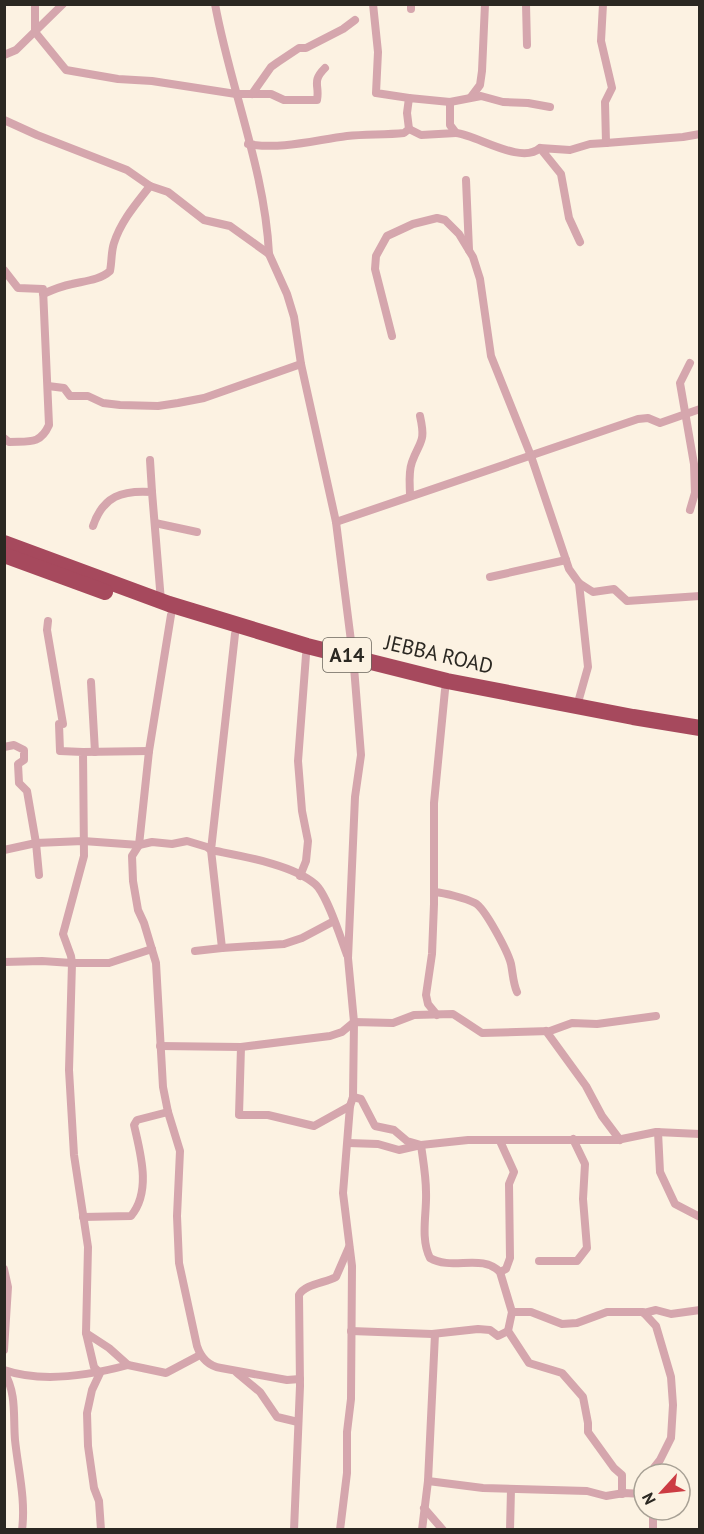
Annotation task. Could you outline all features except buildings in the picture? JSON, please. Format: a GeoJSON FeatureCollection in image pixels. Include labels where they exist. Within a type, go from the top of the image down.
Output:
{"type":"FeatureCollection","features":[{"type":"Feature","properties":{"kind":"highway","name":"JEBBA ROAD"},"geometry":{"type":"LineString","coordinates":[[4,543],[160,601],[353,662],[699,728]]}},
{"type":"Feature","properties":{"kind":"highway"},"geometry":{"type":"LineString","coordinates":[[4,555],[171,615],[306,655],[353,662],[445,690],[699,739]]}},
{"type":"Feature","properties":{"kind":"street"},"geometry":{"type":"LineString","coordinates":[[35,4],[35,32],[66,70],[236,94],[271,94],[284,100],[317,100],[318,75],[325,68]]}},
{"type":"Feature","properties":{"kind":"street"},"geometry":{"type":"LineString","coordinates":[[4,55],[16,50],[63,4]]}},
{"type":"Feature","properties":{"kind":"street"},"geometry":{"type":"LineString","coordinates":[[215,4],[223,48],[266,216],[269,254],[287,294],[294,317],[301,364],[336,522],[362,755],[355,797],[348,958],[354,1022],[353,1097],[350,1106],[343,1192],[352,1266],[351,1399],[347,1473],[340,1530]]}},
{"type":"Feature","properties":{"kind":"street"},"geometry":{"type":"LineString","coordinates":[[373,4],[378,52],[376,93],[450,102],[481,96],[503,102],[528,102],[550,107]]}},
{"type":"Feature","properties":{"kind":"street"},"geometry":{"type":"LineString","coordinates":[[471,98],[480,85],[485,4]]}},
{"type":"Feature","properties":{"kind":"street"},"geometry":{"type":"LineString","coordinates":[[526,4],[527,45]]}},
{"type":"Feature","properties":{"kind":"street"},"geometry":{"type":"LineString","coordinates":[[603,4],[601,41],[612,88],[605,102],[606,143]]}},
{"type":"Feature","properties":{"kind":"street"},"geometry":{"type":"LineString","coordinates":[[252,94],[271,67],[299,48],[306,48],[343,29],[355,20]]}},
{"type":"Feature","properties":{"kind":"street"},"geometry":{"type":"LineString","coordinates":[[409,129],[407,113],[410,98]]}},
{"type":"Feature","properties":{"kind":"street"},"geometry":{"type":"LineString","coordinates":[[450,102],[450,125],[456,133]]}},
{"type":"Feature","properties":{"kind":"street"},"geometry":{"type":"LineString","coordinates":[[4,120],[127,170],[150,186],[168,192],[204,220],[230,226],[269,254]]}},
{"type":"Feature","properties":{"kind":"street"},"geometry":{"type":"LineString","coordinates":[[248,144],[261,147],[289,145],[347,136],[404,133],[409,129]]}},
{"type":"Feature","properties":{"kind":"street"},"geometry":{"type":"LineString","coordinates":[[409,129],[421,135],[468,134],[484,143],[527,154],[540,148],[570,150],[590,144],[699,134]]}},
{"type":"Feature","properties":{"kind":"street"},"geometry":{"type":"LineString","coordinates":[[540,148],[561,174],[569,218],[580,242]]}},
{"type":"Feature","properties":{"kind":"street"},"geometry":{"type":"LineString","coordinates":[[466,180],[469,251]]}},
{"type":"Feature","properties":{"kind":"street"},"geometry":{"type":"LineString","coordinates":[[43,294],[70,284],[100,278],[110,271],[114,243],[122,226],[130,211],[150,186]]}},
{"type":"Feature","properties":{"kind":"street"},"geometry":{"type":"LineString","coordinates":[[392,336],[375,269],[376,256],[387,236],[413,224],[437,218],[445,220],[459,234],[469,251],[480,279],[491,356],[531,456],[569,569],[579,583],[593,592],[614,589],[627,601],[699,596]]}},
{"type":"Feature","properties":{"kind":"street"},"geometry":{"type":"LineString","coordinates":[[4,270],[18,288],[43,289],[50,425],[44,437],[37,440],[9,442],[4,438]]}},
{"type":"Feature","properties":{"kind":"street"},"geometry":{"type":"LineString","coordinates":[[690,363],[681,382],[694,464],[695,493],[690,510]]}},
{"type":"Feature","properties":{"kind":"street"},"geometry":{"type":"LineString","coordinates":[[48,386],[64,388],[70,396],[88,396],[103,404],[158,406],[204,398],[301,364]]}},
{"type":"Feature","properties":{"kind":"street"},"geometry":{"type":"LineString","coordinates":[[336,522],[638,419],[648,418],[660,423],[699,409]]}},
{"type":"Feature","properties":{"kind":"street"},"geometry":{"type":"LineString","coordinates":[[410,496],[409,474],[412,461],[423,442],[424,432],[420,416]]}},
{"type":"Feature","properties":{"kind":"street"},"geometry":{"type":"LineString","coordinates":[[150,460],[160,601]]}},
{"type":"Feature","properties":{"kind":"street"},"geometry":{"type":"LineString","coordinates":[[93,526],[97,513],[122,492],[136,490],[152,492]]}},
{"type":"Feature","properties":{"kind":"street"},"geometry":{"type":"LineString","coordinates":[[155,523],[197,532]]}},
{"type":"Feature","properties":{"kind":"street"},"geometry":{"type":"LineString","coordinates":[[490,576],[566,560]]}},
{"type":"Feature","properties":{"kind":"street"},"geometry":{"type":"LineString","coordinates":[[577,706],[588,667],[579,583]]}},
{"type":"Feature","properties":{"kind":"street"},"geometry":{"type":"LineString","coordinates":[[171,615],[149,751],[139,845],[132,856],[133,881],[138,909],[152,949],[158,980],[163,1087],[180,1151],[177,1216],[179,1263],[200,1355],[213,1367],[287,1380],[300,1379]]}},
{"type":"Feature","properties":{"kind":"street"},"geometry":{"type":"LineString","coordinates":[[48,621],[47,630],[63,724],[59,724],[60,751],[149,751]]}},
{"type":"Feature","properties":{"kind":"street"},"geometry":{"type":"LineString","coordinates":[[222,948],[211,850],[235,634]]}},
{"type":"Feature","properties":{"kind":"street"},"geometry":{"type":"LineString","coordinates":[[300,876],[306,861],[308,840],[302,811],[298,761],[306,655]]}},
{"type":"Feature","properties":{"kind":"street"},"geometry":{"type":"LineString","coordinates":[[92,682],[96,752]]}},
{"type":"Feature","properties":{"kind":"street"},"geometry":{"type":"LineString","coordinates":[[437,1015],[428,1004],[426,995],[432,954],[434,803],[445,690]]}},
{"type":"Feature","properties":{"kind":"street"},"geometry":{"type":"LineString","coordinates":[[4,747],[14,745],[24,750],[24,760],[18,764],[19,783],[27,791],[39,875]]}},
{"type":"Feature","properties":{"kind":"street"},"geometry":{"type":"LineString","coordinates":[[83,752],[84,856],[63,934],[72,963],[69,1070],[74,1155],[88,1247],[86,1333],[94,1367],[100,1373]]}},
{"type":"Feature","properties":{"kind":"street"},"geometry":{"type":"LineString","coordinates":[[4,850],[36,843],[83,841],[139,845],[152,842],[172,844],[188,840],[211,850],[256,859],[300,876],[316,885],[327,904],[348,958]]}},
{"type":"Feature","properties":{"kind":"street"},"geometry":{"type":"LineString","coordinates":[[434,892],[477,904],[505,949],[517,992]]}},
{"type":"Feature","properties":{"kind":"street"},"geometry":{"type":"LineString","coordinates":[[195,951],[284,944],[302,938],[334,921]]}},
{"type":"Feature","properties":{"kind":"street"},"geometry":{"type":"LineString","coordinates":[[4,962],[109,963],[152,949]]}},
{"type":"Feature","properties":{"kind":"street"},"geometry":{"type":"LineString","coordinates":[[160,1046],[241,1047],[330,1036],[342,1032],[354,1022],[393,1023],[414,1015],[453,1014],[482,1033],[546,1031],[572,1023],[597,1024],[657,1016]]}},
{"type":"Feature","properties":{"kind":"street"},"geometry":{"type":"LineString","coordinates":[[546,1031],[586,1086],[602,1116],[621,1140]]}},
{"type":"Feature","properties":{"kind":"street"},"geometry":{"type":"LineString","coordinates":[[241,1047],[239,1115],[268,1115],[314,1126],[350,1106]]}},
{"type":"Feature","properties":{"kind":"street"},"geometry":{"type":"LineString","coordinates":[[353,1097],[361,1099],[375,1126],[394,1130],[407,1141],[421,1145]]}},
{"type":"Feature","properties":{"kind":"street"},"geometry":{"type":"LineString","coordinates":[[83,1217],[131,1216],[136,1210],[144,1174],[134,1125],[137,1120],[168,1112]]}},
{"type":"Feature","properties":{"kind":"street"},"geometry":{"type":"LineString","coordinates":[[658,1132],[660,1172],[675,1204],[699,1216]]}},
{"type":"Feature","properties":{"kind":"street"},"geometry":{"type":"LineString","coordinates":[[348,1143],[378,1144],[399,1150],[468,1140],[621,1140],[658,1132],[699,1134]]}},
{"type":"Feature","properties":{"kind":"street"},"geometry":{"type":"LineString","coordinates":[[539,1261],[577,1261],[587,1248],[583,1199],[585,1164],[573,1139]]}},
{"type":"Feature","properties":{"kind":"street"},"geometry":{"type":"LineString","coordinates":[[500,1141],[514,1172],[509,1184],[510,1258],[506,1269],[500,1272]]}},
{"type":"Feature","properties":{"kind":"street"},"geometry":{"type":"LineString","coordinates":[[421,1145],[426,1193],[425,1244],[430,1258],[444,1263],[485,1263],[500,1272],[512,1312],[508,1331],[529,1363],[562,1373],[583,1397],[588,1432],[614,1468],[622,1475],[622,1494]]}},
{"type":"Feature","properties":{"kind":"street"},"geometry":{"type":"LineString","coordinates":[[294,1530],[301,1291],[336,1277],[349,1247]]}},
{"type":"Feature","properties":{"kind":"street"},"geometry":{"type":"LineString","coordinates":[[4,1269],[8,1287],[4,1350]]}},
{"type":"Feature","properties":{"kind":"street"},"geometry":{"type":"LineString","coordinates":[[512,1312],[531,1312],[562,1324],[578,1323],[607,1312],[644,1313],[656,1310],[670,1314],[699,1310]]}},
{"type":"Feature","properties":{"kind":"street"},"geometry":{"type":"LineString","coordinates":[[644,1313],[656,1326],[671,1377],[673,1405],[671,1438],[658,1462]]}},
{"type":"Feature","properties":{"kind":"street"},"geometry":{"type":"LineString","coordinates":[[351,1331],[435,1334],[478,1329],[490,1330],[498,1336],[508,1331]]}},
{"type":"Feature","properties":{"kind":"street"},"geometry":{"type":"LineString","coordinates":[[86,1333],[128,1365]]}},
{"type":"Feature","properties":{"kind":"street"},"geometry":{"type":"LineString","coordinates":[[422,1530],[428,1481],[435,1334]]}},
{"type":"Feature","properties":{"kind":"street"},"geometry":{"type":"LineString","coordinates":[[4,1371],[19,1375],[71,1376],[100,1373],[128,1365],[166,1373],[200,1355]]}},
{"type":"Feature","properties":{"kind":"street"},"geometry":{"type":"LineString","coordinates":[[4,1371],[10,1381],[15,1401],[15,1438],[23,1506],[22,1530]]}},
{"type":"Feature","properties":{"kind":"street"},"geometry":{"type":"LineString","coordinates":[[234,1371],[260,1392],[277,1417],[298,1422]]}},
{"type":"Feature","properties":{"kind":"street"},"geometry":{"type":"LineString","coordinates":[[100,1373],[92,1390],[87,1413],[88,1446],[94,1488],[99,1501],[101,1530]]}},
{"type":"Feature","properties":{"kind":"street"},"geometry":{"type":"LineString","coordinates":[[428,1481],[511,1489],[587,1491],[606,1496],[632,1494]]}},
{"type":"Feature","properties":{"kind":"street"},"geometry":{"type":"LineString","coordinates":[[510,1530],[511,1489]]}},
{"type":"Feature","properties":{"kind":"street"},"geometry":{"type":"LineString","coordinates":[[424,1508],[443,1530]]}}]}
